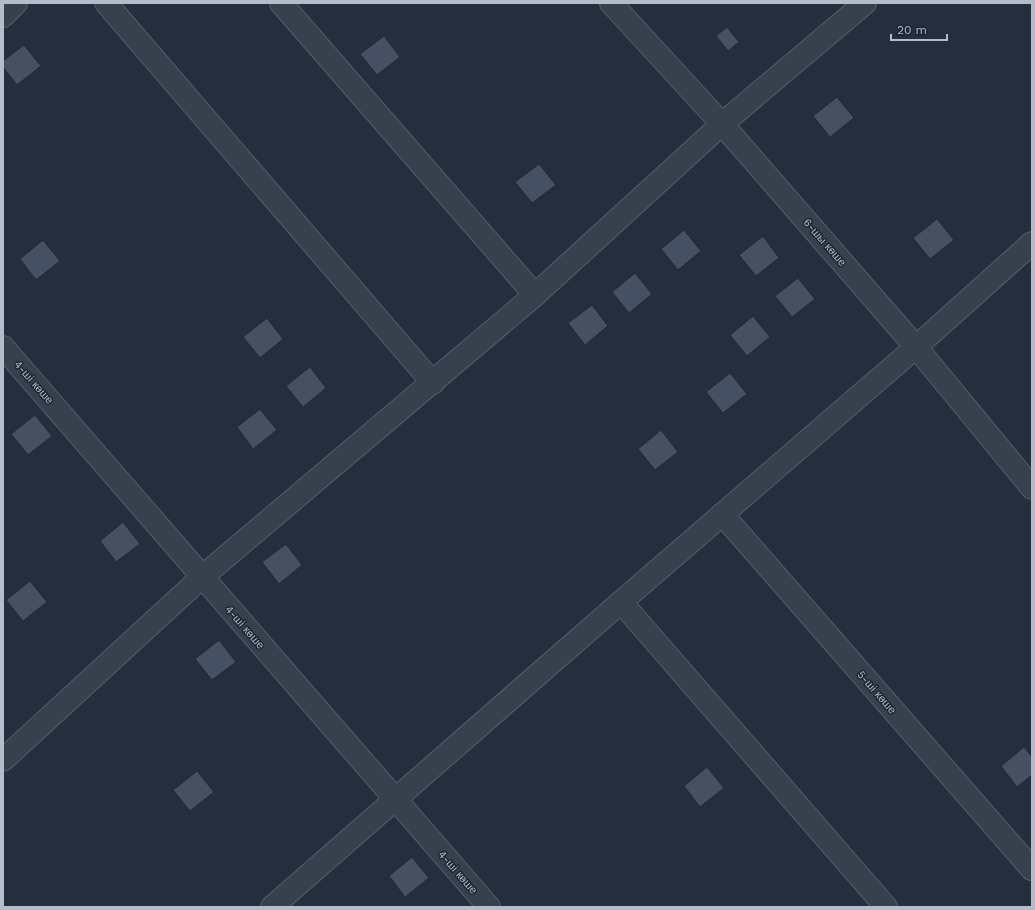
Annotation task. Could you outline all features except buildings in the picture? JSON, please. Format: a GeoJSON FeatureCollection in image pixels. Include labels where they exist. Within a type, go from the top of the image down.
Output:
{"type":"FeatureCollection","features":[{"type":"Feature","properties":{"kind":"lane"},"geometry":{"type":"LineString","coordinates":[[3,16],[16,3]]}},
{"type":"Feature","properties":{"kind":"lane"},"geometry":{"type":"LineString","coordinates":[[106,3],[433,383]]}},
{"type":"Feature","properties":{"kind":"lane"},"geometry":{"type":"LineString","coordinates":[[281,3],[535,295]]}},
{"type":"Feature","properties":{"kind":"lane","name":"6-шы көше"},"geometry":{"type":"LineString","coordinates":[[611,3],[722,124],[916,347],[1032,488]]}},
{"type":"Feature","properties":{"kind":"lane"},"geometry":{"type":"LineString","coordinates":[[3,760],[202,577],[433,383],[535,295],[722,124],[865,3]]}},
{"type":"Feature","properties":{"kind":"lane"},"geometry":{"type":"LineString","coordinates":[[272,907],[722,514],[916,347],[1032,243]]}},
{"type":"Feature","properties":{"kind":"lane","name":"4-ші көше"},"geometry":{"type":"LineString","coordinates":[[7,360],[202,577],[489,907]]}},
{"type":"Feature","properties":{"kind":"lane","name":"5-ші көше"},"geometry":{"type":"LineString","coordinates":[[722,514],[1032,869]]}},
{"type":"Feature","properties":{"kind":"lane"},"geometry":{"type":"LineString","coordinates":[[621,602],[886,907]]}}]}
